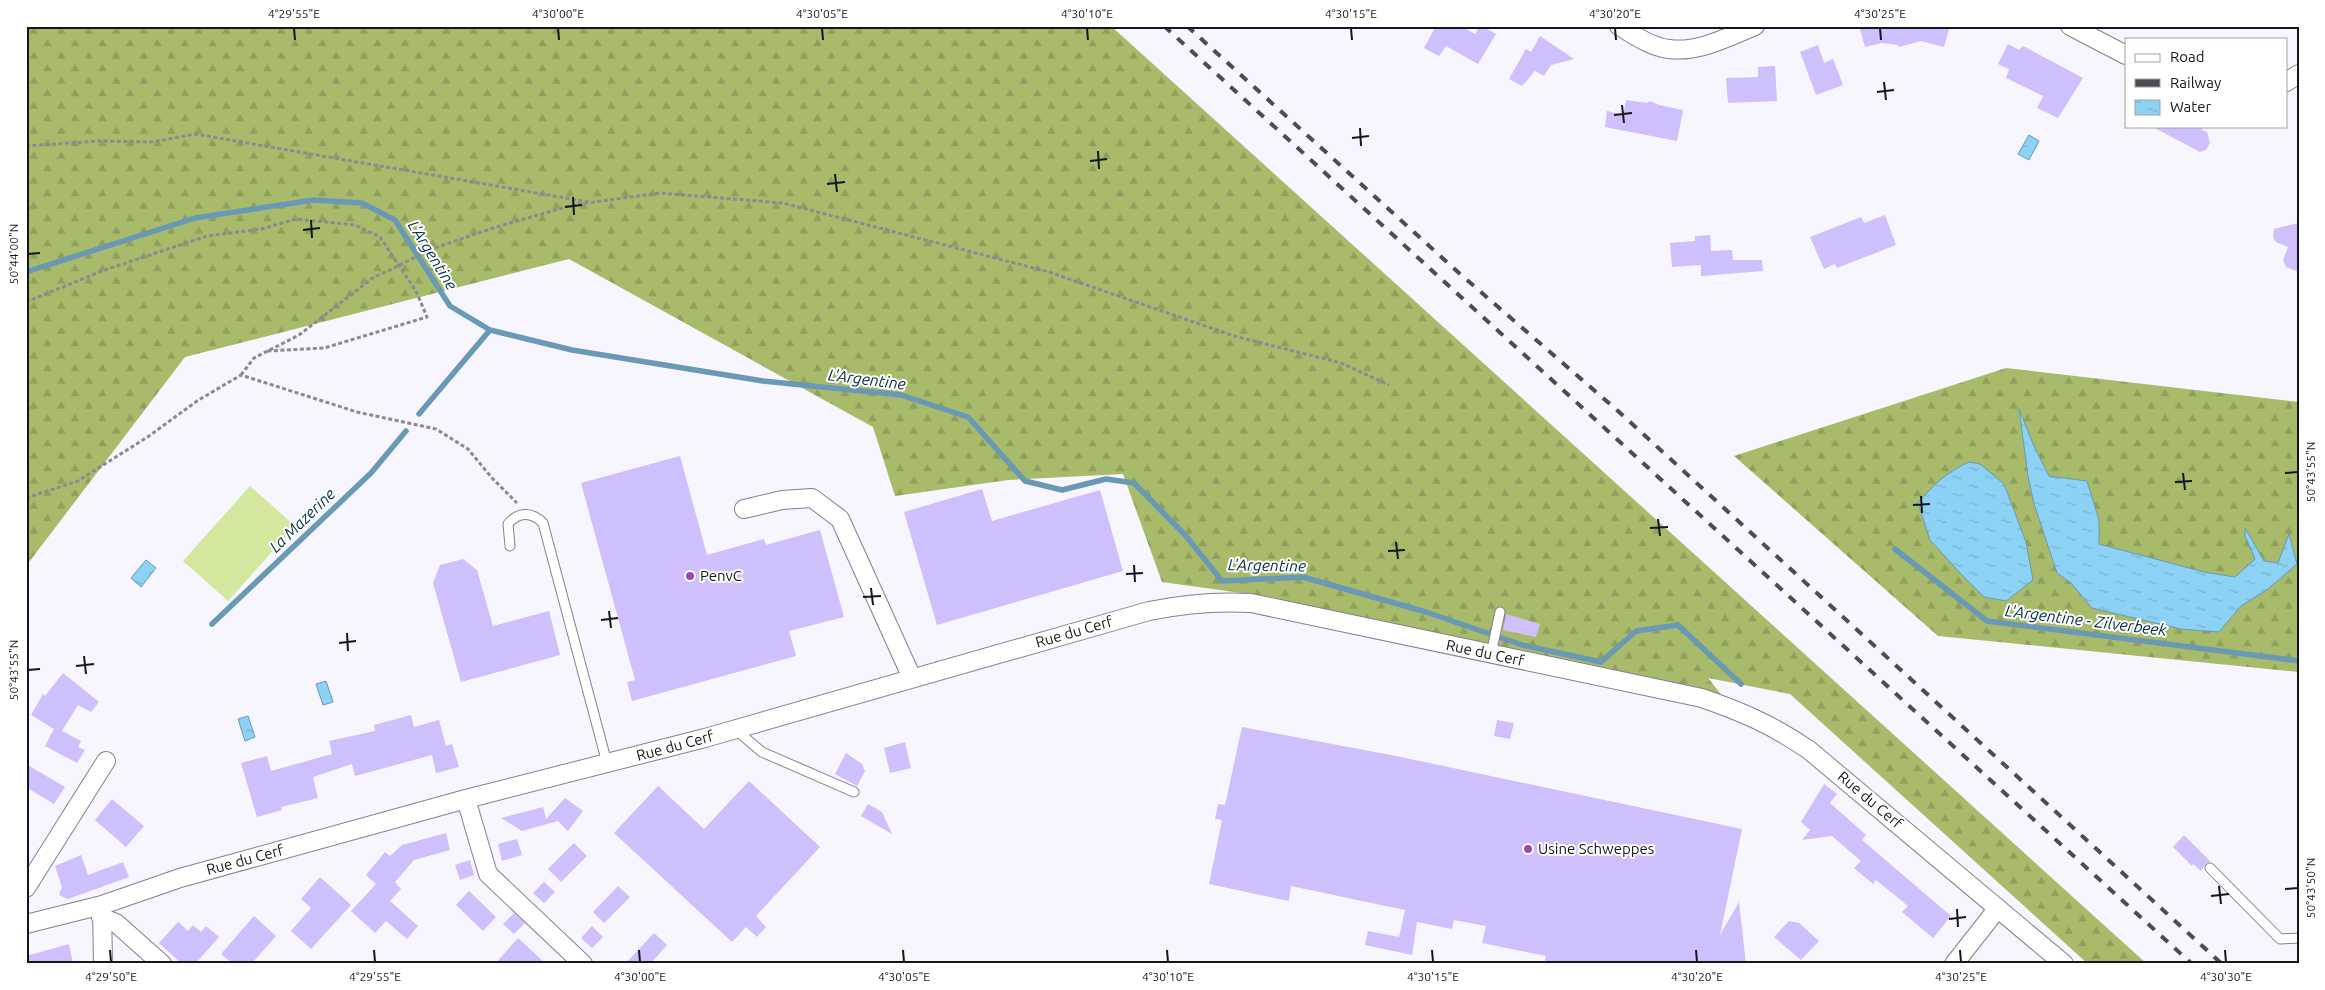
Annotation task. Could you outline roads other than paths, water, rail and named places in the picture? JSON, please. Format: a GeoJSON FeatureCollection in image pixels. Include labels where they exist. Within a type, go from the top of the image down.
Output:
{"type":"FeatureCollection","features":[{"type":"Feature","properties":{"kind":"street"},"geometry":{"type":"LineString","coordinates":[[1619,26],[1645,41],[1668,49],[1690,48],[1714,42],[1755,26]]}},
{"type":"Feature","properties":{"kind":"street"},"geometry":{"type":"LineString","coordinates":[[2070,26],[2125,54]]}},
{"type":"Feature","properties":{"kind":"street"},"geometry":{"type":"LineString","coordinates":[[2288,81],[2299,74]]}},
{"type":"Feature","properties":{"kind":"street"},"geometry":{"type":"LineString","coordinates":[[744,509],[782,500],[812,498],[840,519],[912,678]]}},
{"type":"Feature","properties":{"kind":"street","name":"Rue du Cerf"},"geometry":{"type":"LineString","coordinates":[[26,924],[102,911],[180,878],[466,799],[736,730],[1149,611],[1180,604],[1220,601],[1250,603],[1492,650],[1702,698],[1745,713],[1777,729],[1810,750],[2064,964]]}},
{"type":"Feature","properties":{"kind":"street"},"geometry":{"type":"LineString","coordinates":[[26,888],[106,762]]}},
{"type":"Feature","properties":{"kind":"street"},"geometry":{"type":"LineString","coordinates":[[466,799],[488,874],[583,964]]}},
{"type":"Feature","properties":{"kind":"street"},"geometry":{"type":"LineString","coordinates":[[1954,964],[1998,908]]}},
{"type":"Feature","properties":{"kind":"street"},"geometry":{"type":"LineString","coordinates":[[102,911],[103,964]]}},
{"type":"Feature","properties":{"kind":"street"},"geometry":{"type":"LineString","coordinates":[[102,911],[162,964]]}},
{"type":"Feature","properties":{"kind":"lane"},"geometry":{"type":"LineString","coordinates":[[510,546],[508,524],[514,517],[528,514],[537,517],[545,529],[607,763]]}},
{"type":"Feature","properties":{"kind":"lane"},"geometry":{"type":"LineString","coordinates":[[1492,650],[1500,612]]}},
{"type":"Feature","properties":{"kind":"lane"},"geometry":{"type":"LineString","coordinates":[[736,730],[762,752],[854,792]]}},
{"type":"Feature","properties":{"kind":"lane"},"geometry":{"type":"LineString","coordinates":[[2210,868],[2280,939],[2299,938]]}},
{"type":"Feature","properties":{"kind":"water"},"geometry":{"type":"Polygon","coordinates":[[[2029,135],[2039,141],[2029,160],[2018,154],[2029,135]]]}},
{"type":"Feature","properties":{"kind":"water"},"geometry":{"type":"Polygon","coordinates":[[[2019,409],[2049,476],[2087,481],[2099,520],[2099,544],[2204,572],[2235,577],[2255,559],[2245,536],[2245,528],[2264,561],[2278,563],[2289,534],[2297,564],[2268,589],[2241,606],[2219,632],[2181,629],[2092,608],[2071,583],[2057,573],[2034,504],[2028,476],[2019,409]]]}},
{"type":"Feature","properties":{"kind":"water"},"geometry":{"type":"Polygon","coordinates":[[[1969,462],[1980,464],[2004,484],[2026,542],[2033,580],[2006,601],[1984,597],[1930,540],[1918,503],[1941,480],[1969,462]]]}},
{"type":"Feature","properties":{"kind":"water"},"geometry":{"type":"Polygon","coordinates":[[[146,560],[156,568],[141,587],[131,578],[146,560]]]}},
{"type":"Feature","properties":{"kind":"water"},"geometry":{"type":"Polygon","coordinates":[[[326,681],[333,702],[323,705],[316,684],[326,681]]]}},
{"type":"Feature","properties":{"kind":"water"},"geometry":{"type":"Polygon","coordinates":[[[248,716],[255,737],[245,741],[238,719],[248,716]]]}},
{"type":"Feature","properties":{"kind":"waterway","name":"L'Argentine"},"geometry":{"type":"LineString","coordinates":[[26,272],[195,218],[314,200],[362,203],[395,220],[450,306],[490,330],[572,350],[763,381],[901,395],[968,417],[1025,481],[1062,490],[1106,479],[1134,483],[1186,536],[1222,581],[1303,577],[1426,612],[1522,645],[1601,662],[1636,631],[1678,625],[1741,684]]}},
{"type":"Feature","properties":{"kind":"waterway","name":"La Mazerine"},"geometry":{"type":"LineString","coordinates":[[419,414],[490,330]]}},
{"type":"Feature","properties":{"kind":"waterway","name":"La Mazerine"},"geometry":{"type":"LineString","coordinates":[[212,624],[371,473],[406,431]]}},
{"type":"Feature","properties":{"kind":"waterway","name":"L'Argentine - Zilverbeek"},"geometry":{"type":"LineString","coordinates":[[1895,549],[1987,621],[2299,661]]}},
{"type":"Feature","properties":{"kind":"railway"},"geometry":{"type":"LineString","coordinates":[[1164,26],[2192,964]]}},
{"type":"Feature","properties":{"kind":"railway"},"geometry":{"type":"LineString","coordinates":[[1187,26],[1459,273],[1618,411],[2222,964]]}},
{"type":"Feature","properties":{"kind":"place","name":"PenvC"},"geometry":{"type":"Point","coordinates":[690,576]}},
{"type":"Feature","properties":{"kind":"place","name":"Usine Schweppes"},"geometry":{"type":"Point","coordinates":[1528,849]}}]}
